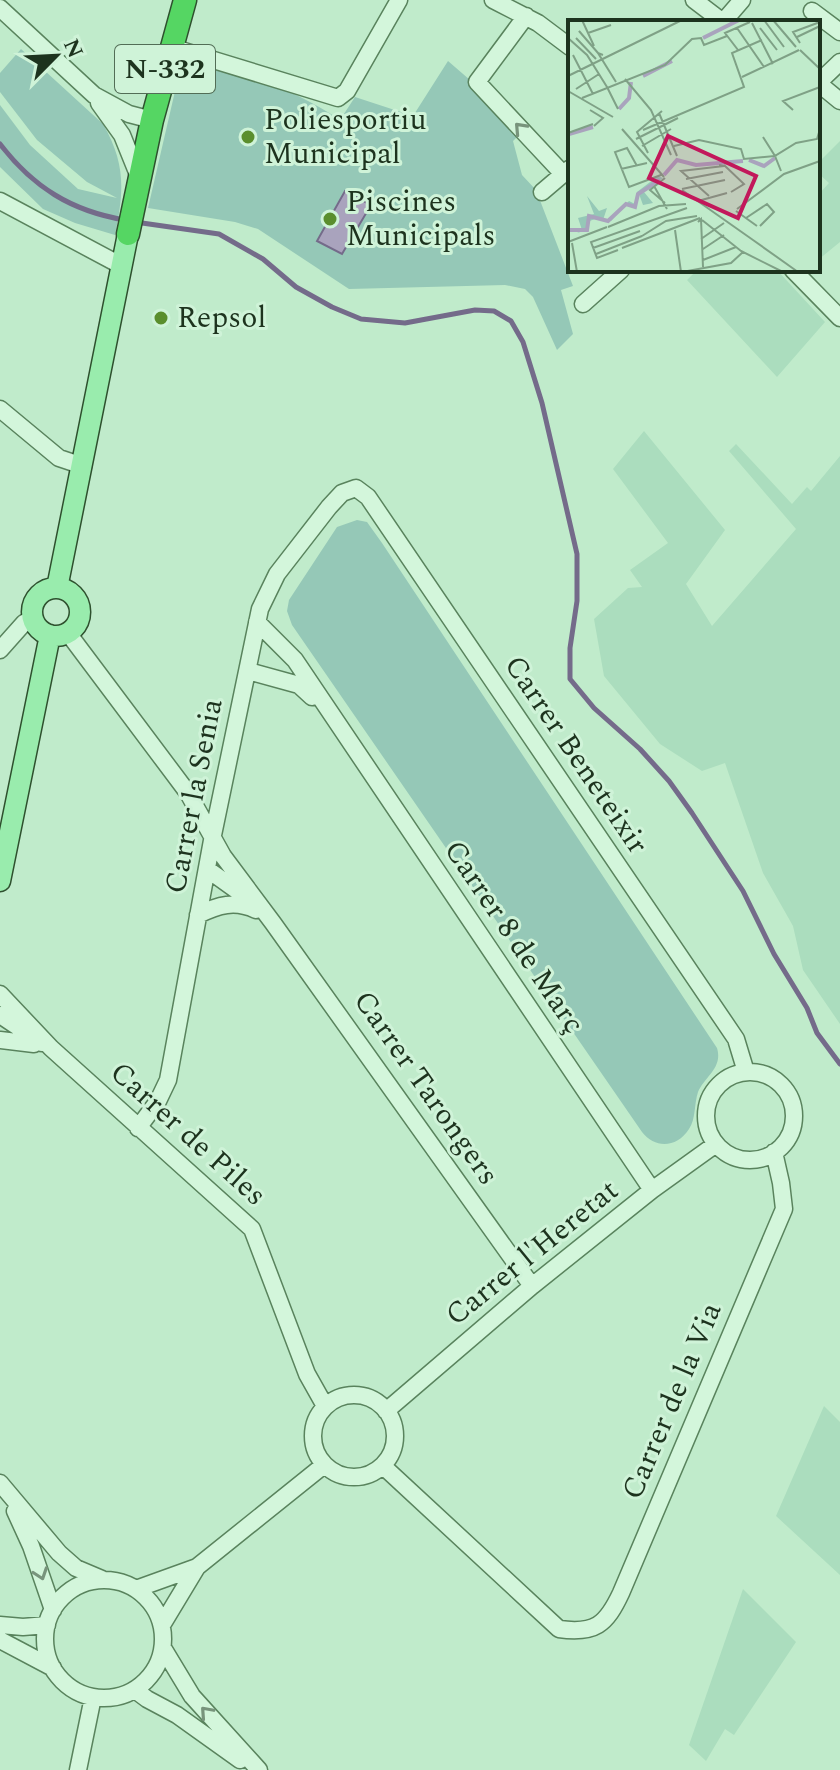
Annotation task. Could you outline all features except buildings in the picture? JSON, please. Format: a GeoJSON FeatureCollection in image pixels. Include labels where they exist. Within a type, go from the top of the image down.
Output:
{"type":"FeatureCollection","features":[{"type":"Feature","properties":{"kind":"highway","name":"N-332"},"geometry":{"type":"LineString","coordinates":[[128,234],[150,130],[185,0]]}},
{"type":"Feature","properties":{"kind":"main road"},"geometry":{"type":"LineString","coordinates":[[57,588],[128,234]]}},
{"type":"Feature","properties":{"kind":"main road"},"geometry":{"type":"LineString","coordinates":[[0,881],[59,634],[77,622],[78,605],[70,593],[57,588],[38,597],[33,605],[33,618],[39,629],[59,634]]}},
{"type":"Feature","properties":{"kind":"street"},"geometry":{"type":"LineString","coordinates":[[171,47],[338,98],[347,91],[399,0]]}},
{"type":"Feature","properties":{"kind":"street"},"geometry":{"type":"LineString","coordinates":[[493,0],[526,16],[568,46]]}},
{"type":"Feature","properties":{"kind":"street"},"geometry":{"type":"LineString","coordinates":[[694,0],[725,20]]}},
{"type":"Feature","properties":{"kind":"street"},"geometry":{"type":"LineString","coordinates":[[728,20],[742,0]]}},
{"type":"Feature","properties":{"kind":"street"},"geometry":{"type":"LineString","coordinates":[[0,8],[94,95],[130,150],[138,187]]}},
{"type":"Feature","properties":{"kind":"street"},"geometry":{"type":"LineString","coordinates":[[812,11],[840,32]]}},
{"type":"Feature","properties":{"kind":"street"},"geometry":{"type":"LineString","coordinates":[[526,16],[477,82],[566,171],[542,192]]}},
{"type":"Feature","properties":{"kind":"street"},"geometry":{"type":"LineString","coordinates":[[820,81],[840,62]]}},
{"type":"Feature","properties":{"kind":"street"},"geometry":{"type":"LineString","coordinates":[[820,85],[840,101]]}},
{"type":"Feature","properties":{"kind":"street"},"geometry":{"type":"LineString","coordinates":[[94,95],[129,114],[150,130]]}},
{"type":"Feature","properties":{"kind":"street"},"geometry":{"type":"LineString","coordinates":[[116,125],[132,136],[150,130]]}},
{"type":"Feature","properties":{"kind":"street"},"geometry":{"type":"LineString","coordinates":[[0,201],[122,266]]}},
{"type":"Feature","properties":{"kind":"street"},"geometry":{"type":"LineString","coordinates":[[583,304],[619,272]]}},
{"type":"Feature","properties":{"kind":"street"},"geometry":{"type":"LineString","coordinates":[[795,272],[840,318]]}},
{"type":"Feature","properties":{"kind":"street"},"geometry":{"type":"LineString","coordinates":[[0,409],[59,458],[83,466]]}},
{"type":"Feature","properties":{"kind":"street","name":"Carrer Beneteixir"},"geometry":{"type":"LineString","coordinates":[[342,493],[356,488],[368,497],[736,1039],[746,1072]]}},
{"type":"Feature","properties":{"kind":"street","name":"Carrer la Senia"},"geometry":{"type":"LineString","coordinates":[[138,1128],[158,1101],[168,1080],[213,835],[265,594],[277,574],[342,493]]}},
{"type":"Feature","properties":{"kind":"street"},"geometry":{"type":"LineString","coordinates":[[0,650],[24,623],[33,618]]}},
{"type":"Feature","properties":{"kind":"street","name":"Carrer 8 de Març"},"geometry":{"type":"LineString","coordinates":[[257,622],[295,660],[652,1190]]}},
{"type":"Feature","properties":{"kind":"street","name":"Carrer Tarongers"},"geometry":{"type":"LineString","coordinates":[[59,634],[188,793],[223,856],[532,1286]]}},
{"type":"Feature","properties":{"kind":"street","name":"Carrer 8 de Març"},"geometry":{"type":"LineString","coordinates":[[248,671],[299,685],[330,715]]}},
{"type":"Feature","properties":{"kind":"street","name":"Carrer Tarongers"},"geometry":{"type":"LineString","coordinates":[[207,869],[238,889],[273,923]]}},
{"type":"Feature","properties":{"kind":"street","name":"Carrer Tarongers"},"geometry":{"type":"LineString","coordinates":[[198,915],[214,907],[241,903],[273,923]]}},
{"type":"Feature","properties":{"kind":"street","name":"Carrer de Piles"},"geometry":{"type":"LineString","coordinates":[[0,994],[51,1048],[252,1229],[307,1374],[325,1406]]}},
{"type":"Feature","properties":{"kind":"street","name":"Carrer de Piles"},"geometry":{"type":"LineString","coordinates":[[0,1015],[51,1048]]}},
{"type":"Feature","properties":{"kind":"street"},"geometry":{"type":"LineString","coordinates":[[0,1040],[29,1042],[51,1048]]}},
{"type":"Feature","properties":{"kind":"street"},"geometry":{"type":"LineString","coordinates":[[746,1072],[771,1077],[789,1095],[793,1108],[791,1133],[774,1152],[763,1158],[737,1158],[716,1144],[706,1119],[713,1093],[733,1075],[746,1072]]}},
{"type":"Feature","properties":{"kind":"street","name":"Carrer l'Heretat"},"geometry":{"type":"LineString","coordinates":[[386,1411],[532,1286],[652,1190],[716,1144]]}},
{"type":"Feature","properties":{"kind":"street","name":"Carrer de la Via"},"geometry":{"type":"LineString","coordinates":[[383,1466],[559,1629],[576,1631],[600,1625],[608,1618],[621,1593],[784,1209],[774,1152]]}},
{"type":"Feature","properties":{"kind":"street"},"geometry":{"type":"LineString","coordinates":[[365,1396],[386,1411],[392,1421],[395,1440],[389,1459],[383,1466],[372,1474],[346,1477],[324,1465],[313,1446],[312,1435],[318,1414],[325,1406],[337,1398],[365,1396]]}},
{"type":"Feature","properties":{"kind":"street"},"geometry":{"type":"LineString","coordinates":[[136,1589],[197,1567],[324,1465]]}},
{"type":"Feature","properties":{"kind":"street"},"geometry":{"type":"LineString","coordinates":[[0,1640],[53,1668],[70,1687],[93,1697],[108,1698],[135,1690],[154,1672],[163,1648],[162,1625],[152,1604],[136,1589],[76,1568],[59,1553],[2,1485]]}},
{"type":"Feature","properties":{"kind":"street"},"geometry":{"type":"LineString","coordinates":[[2,1485],[31,1546],[50,1617],[46,1647],[53,1668]]}},
{"type":"Feature","properties":{"kind":"street"},"geometry":{"type":"LineString","coordinates":[[162,1625],[197,1567]]}},
{"type":"Feature","properties":{"kind":"street"},"geometry":{"type":"LineString","coordinates":[[0,1625],[23,1627],[50,1617],[62,1597],[74,1588],[103,1579]]}},
{"type":"Feature","properties":{"kind":"street"},"geometry":{"type":"LineString","coordinates":[[163,1648],[192,1696],[256,1770]]}},
{"type":"Feature","properties":{"kind":"street"},"geometry":{"type":"LineString","coordinates":[[135,1690],[256,1770]]}},
{"type":"Feature","properties":{"kind":"street"},"geometry":{"type":"LineString","coordinates":[[78,1770],[93,1697]]}},
{"type":"Feature","properties":{"kind":"green space"},"geometry":{"type":"Polygon","coordinates":[[[840,141],[840,242],[820,258],[820,193],[829,183],[820,175],[820,161],[840,141]]]}},
{"type":"Feature","properties":{"kind":"green space"},"geometry":{"type":"Polygon","coordinates":[[[695,272],[779,272],[825,322],[777,377],[687,280],[695,272]]]}},
{"type":"Feature","properties":{"kind":"green space"},"geometry":{"type":"Polygon","coordinates":[[[644,431],[725,530],[686,584],[712,626],[796,529],[729,451],[736,444],[792,504],[807,487],[811,491],[840,456],[840,1024],[803,970],[793,926],[763,873],[725,763],[702,771],[660,744],[604,676],[594,619],[628,588],[642,587],[630,570],[668,543],[613,469],[644,431]]]}},
{"type":"Feature","properties":{"kind":"green space"},"geometry":{"type":"Polygon","coordinates":[[[824,1406],[840,1422],[840,1575],[776,1516],[824,1406]]]}},
{"type":"Feature","properties":{"kind":"green space"},"geometry":{"type":"Polygon","coordinates":[[[743,1589],[796,1642],[734,1735],[725,1729],[706,1761],[689,1745],[743,1589]]]}},
{"type":"Feature","properties":{"kind":"shaded area"},"geometry":{"type":"Polygon","coordinates":[[[21,49],[103,124],[116,152],[121,178],[115,235],[43,209],[0,167],[0,105],[30,145],[78,189],[117,198],[87,182],[37,140],[0,92],[0,73],[21,49]]]}},
{"type":"Feature","properties":{"kind":"shaded area"},"geometry":{"type":"Polygon","coordinates":[[[182,61],[264,82],[304,99],[340,120],[355,97],[413,116],[448,61],[470,80],[519,135],[513,141],[522,175],[536,190],[573,286],[561,290],[573,334],[557,350],[533,297],[525,289],[505,285],[349,289],[258,229],[235,222],[148,208],[182,61]]]}},
{"type":"Feature","properties":{"kind":"shaded area"},"geometry":{"type":"Polygon","coordinates":[[[345,191],[371,205],[342,254],[317,241],[345,191]]]}},
{"type":"Feature","properties":{"kind":"shaded area"},"geometry":{"type":"Polygon","coordinates":[[[357,520],[367,522],[382,543],[717,1048],[718,1061],[698,1092],[691,1125],[678,1140],[659,1144],[642,1132],[292,625],[287,611],[289,600],[337,527],[357,520]]]}},
{"type":"Feature","properties":{"kind":"waterway"},"geometry":{"type":"LineString","coordinates":[[0,144],[26,173],[55,195],[87,210],[125,220]]}},
{"type":"Feature","properties":{"kind":"waterway"},"geometry":{"type":"LineString","coordinates":[[135,222],[219,234],[263,259],[296,287],[361,319],[405,323],[475,310],[494,311],[511,321],[523,342],[542,403],[577,554],[577,601],[570,648],[570,679],[594,708],[640,749],[692,813],[743,891],[774,954],[807,1008],[817,1033],[840,1064]]}},
{"type":"Feature","properties":{"kind":"place","name":"Poliesportiu Municipal"},"geometry":{"type":"Point","coordinates":[248,137]}},
{"type":"Feature","properties":{"kind":"place","name":"Piscines Municipals"},"geometry":{"type":"Point","coordinates":[330,219]}},
{"type":"Feature","properties":{"kind":"place","name":"Repsol"},"geometry":{"type":"Point","coordinates":[161,318]}}]}
